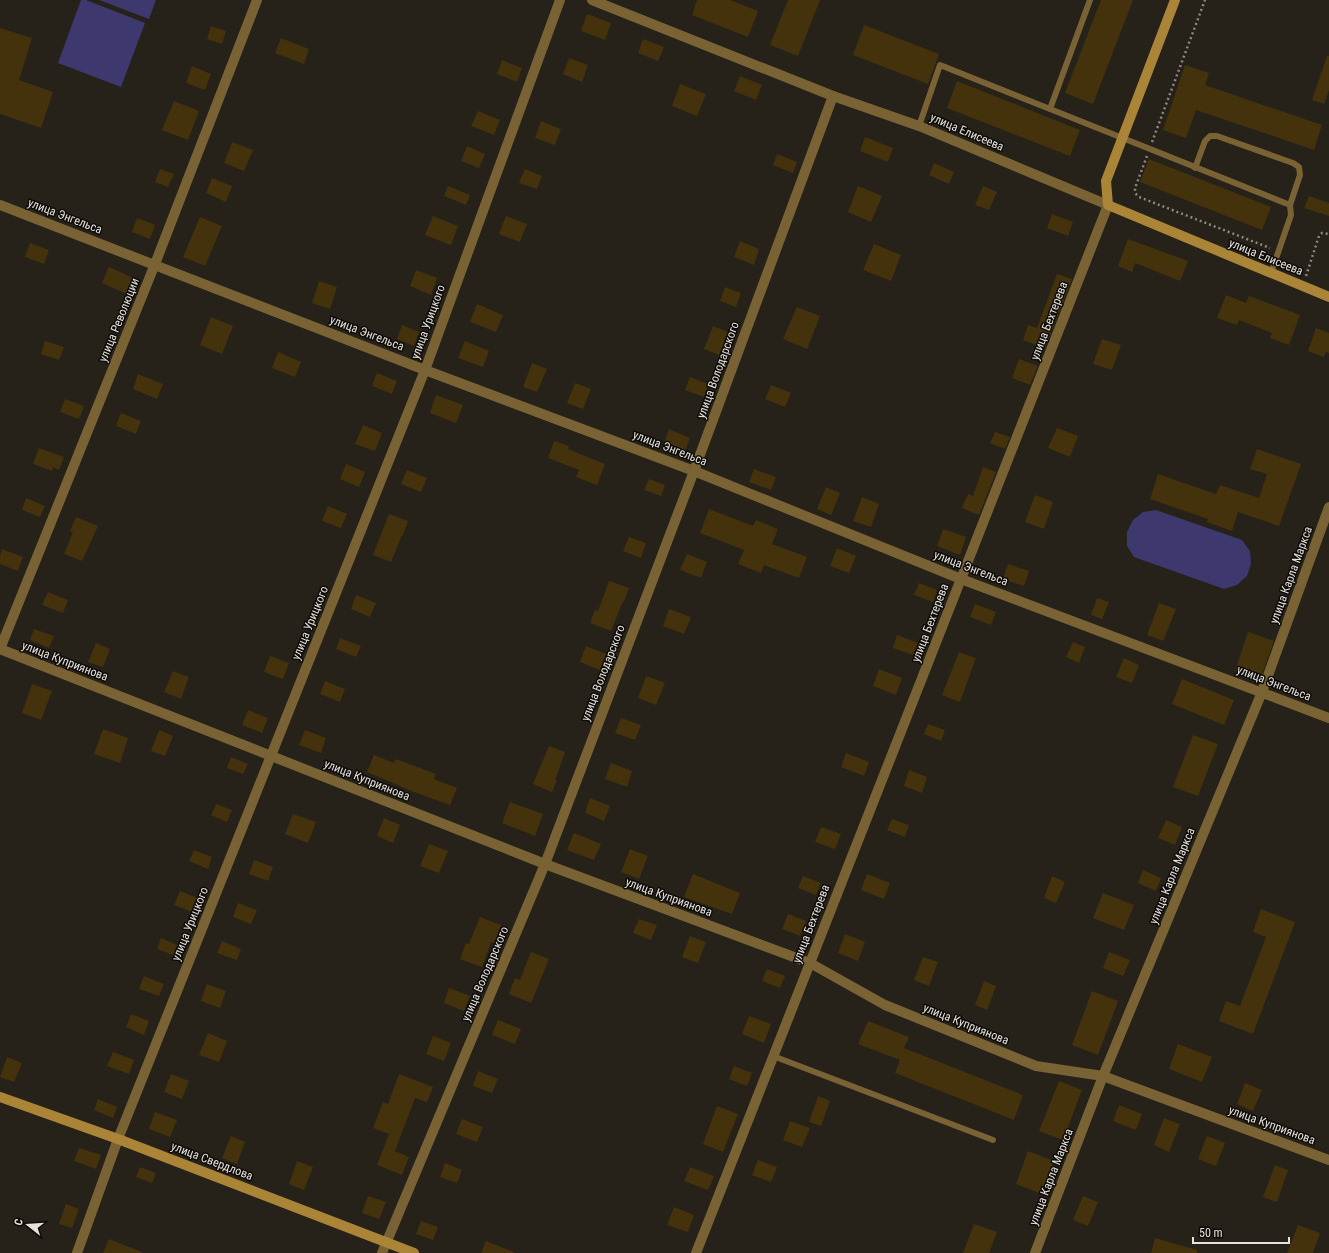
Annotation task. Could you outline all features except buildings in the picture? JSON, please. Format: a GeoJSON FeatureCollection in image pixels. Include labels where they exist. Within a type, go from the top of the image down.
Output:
{"type":"FeatureCollection","features":[{"type":"Feature","properties":{"kind":"street","name":"улица Революции"},"geometry":{"type":"LineString","coordinates":[[0,649],[155,264],[257,0]]}},
{"type":"Feature","properties":{"kind":"street","name":"улица Урицкого"},"geometry":{"type":"LineString","coordinates":[[77,1253],[118,1139],[425,370],[560,0]]}},
{"type":"Feature","properties":{"kind":"street","name":"улица Елисеева"},"geometry":{"type":"LineString","coordinates":[[592,0],[833,96],[919,126],[1329,297]]}},
{"type":"Feature","properties":{"kind":"street","name":"улица Бехтерева"},"geometry":{"type":"LineString","coordinates":[[696,1253],[1108,205],[1106,181],[1176,0]]}},
{"type":"Feature","properties":{"kind":"street","name":"улица Володарского"},"geometry":{"type":"LineString","coordinates":[[382,1253],[545,864],[694,471],[833,96]]}},
{"type":"Feature","properties":{"kind":"street","name":"улица Энгельса"},"geometry":{"type":"LineString","coordinates":[[0,205],[425,370],[694,471],[961,579],[1329,718]]}},
{"type":"Feature","properties":{"kind":"street","name":"улица Карла Маркса"},"geometry":{"type":"LineString","coordinates":[[1036,1253],[1103,1076],[1262,692],[1329,507]]}},
{"type":"Feature","properties":{"kind":"street","name":"улица Куприянова"},"geometry":{"type":"LineString","coordinates":[[0,649],[545,864],[810,963],[885,1006],[1036,1066],[1103,1076],[1329,1160]]}},
{"type":"Feature","properties":{"kind":"street","name":"улица Свердлова"},"geometry":{"type":"LineString","coordinates":[[0,1097],[118,1139],[414,1253]]}},
{"type":"Feature","properties":{"kind":"lane"},"geometry":{"type":"LineString","coordinates":[[1050,109],[1090,0]]}},
{"type":"Feature","properties":{"kind":"lane"},"geometry":{"type":"LineString","coordinates":[[919,126],[940,65],[1149,150],[1290,205]]}},
{"type":"Feature","properties":{"kind":"lane"},"geometry":{"type":"LineString","coordinates":[[1196,168],[1205,141],[1210,136],[1217,136],[1299,167],[1300,175],[1290,205],[1291,215],[1271,273]]}},
{"type":"Feature","properties":{"kind":"lane"},"geometry":{"type":"LineString","coordinates":[[773,1056],[993,1140]]}},
{"type":"Feature","properties":{"kind":"path"},"geometry":{"type":"LineString","coordinates":[[1205,0],[1135,188],[1135,193],[1139,196],[1278,252]]}},
{"type":"Feature","properties":{"kind":"path"},"geometry":{"type":"LineString","coordinates":[[1305,278],[1319,236],[1322,233],[1329,234]]}},
{"type":"Feature","properties":{"kind":"shaded area"},"geometry":{"type":"Polygon","coordinates":[[[81,0],[86,0],[145,23],[121,87],[58,63],[81,0]]]}},
{"type":"Feature","properties":{"kind":"shaded area"},"geometry":{"type":"Polygon","coordinates":[[[99,0],[156,0],[149,19],[99,0]]]}},
{"type":"Feature","properties":{"kind":"shaded area"},"geometry":{"type":"Polygon","coordinates":[[[1156,510],[1242,540],[1250,551],[1251,564],[1247,576],[1237,585],[1224,589],[1134,557],[1127,546],[1127,532],[1133,520],[1143,512],[1156,510]]]}}]}
